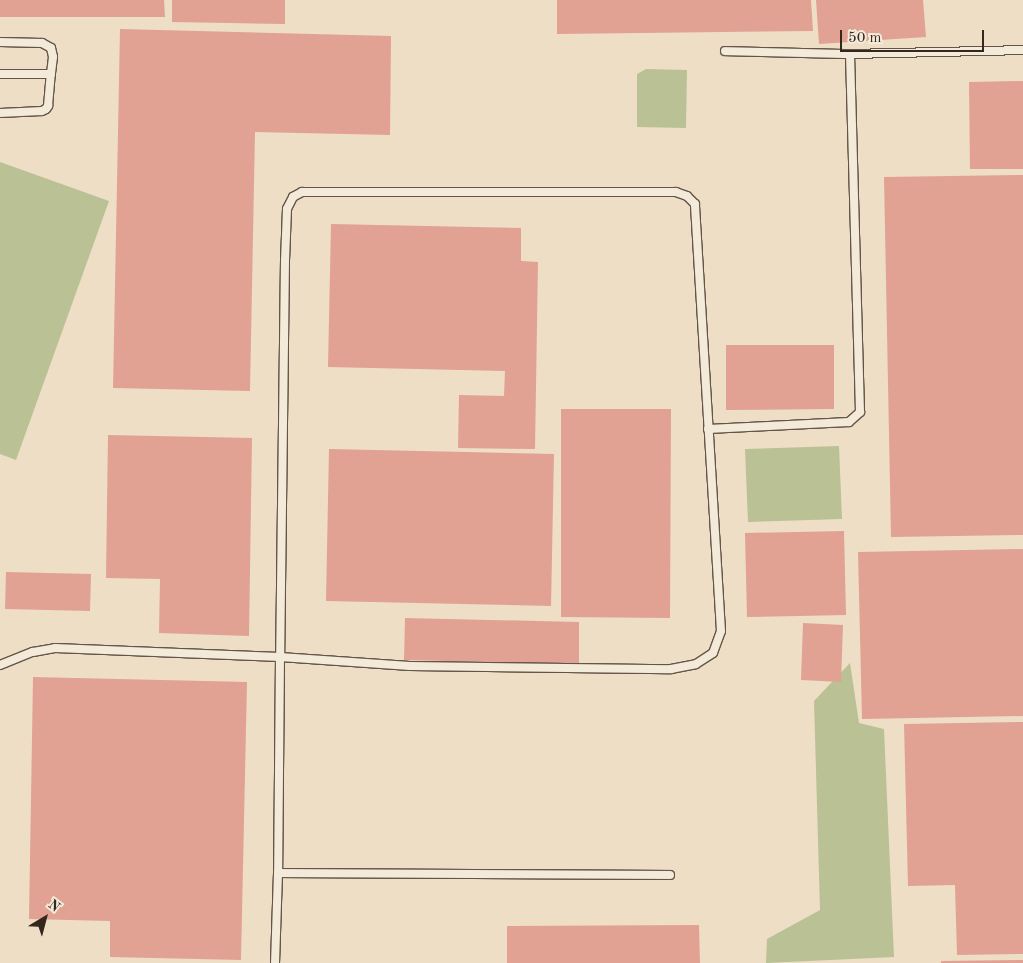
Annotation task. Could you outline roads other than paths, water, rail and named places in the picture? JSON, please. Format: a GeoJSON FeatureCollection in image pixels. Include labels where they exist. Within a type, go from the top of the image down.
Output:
{"type":"FeatureCollection","features":[{"type":"Feature","properties":{"kind":"lane"},"geometry":{"type":"LineString","coordinates":[[0,42],[42,42],[49,46],[53,57],[48,106],[46,109],[42,112],[0,113]]}},
{"type":"Feature","properties":{"kind":"lane"},"geometry":{"type":"LineString","coordinates":[[725,51],[850,54],[1023,50]]}},
{"type":"Feature","properties":{"kind":"lane"},"geometry":{"type":"LineString","coordinates":[[708,429],[849,422],[860,412],[850,54]]}},
{"type":"Feature","properties":{"kind":"lane"},"geometry":{"type":"LineString","coordinates":[[0,74],[51,74]]}},
{"type":"Feature","properties":{"kind":"lane"},"geometry":{"type":"LineString","coordinates":[[0,665],[33,652],[55,648],[280,657],[410,666],[670,669],[696,664],[713,653],[721,631],[695,204],[687,196],[676,192],[302,192],[293,197],[287,209],[285,243],[280,657],[278,873],[275,963]]}},
{"type":"Feature","properties":{"kind":"lane"},"geometry":{"type":"LineString","coordinates":[[278,873],[670,875]]}}]}
